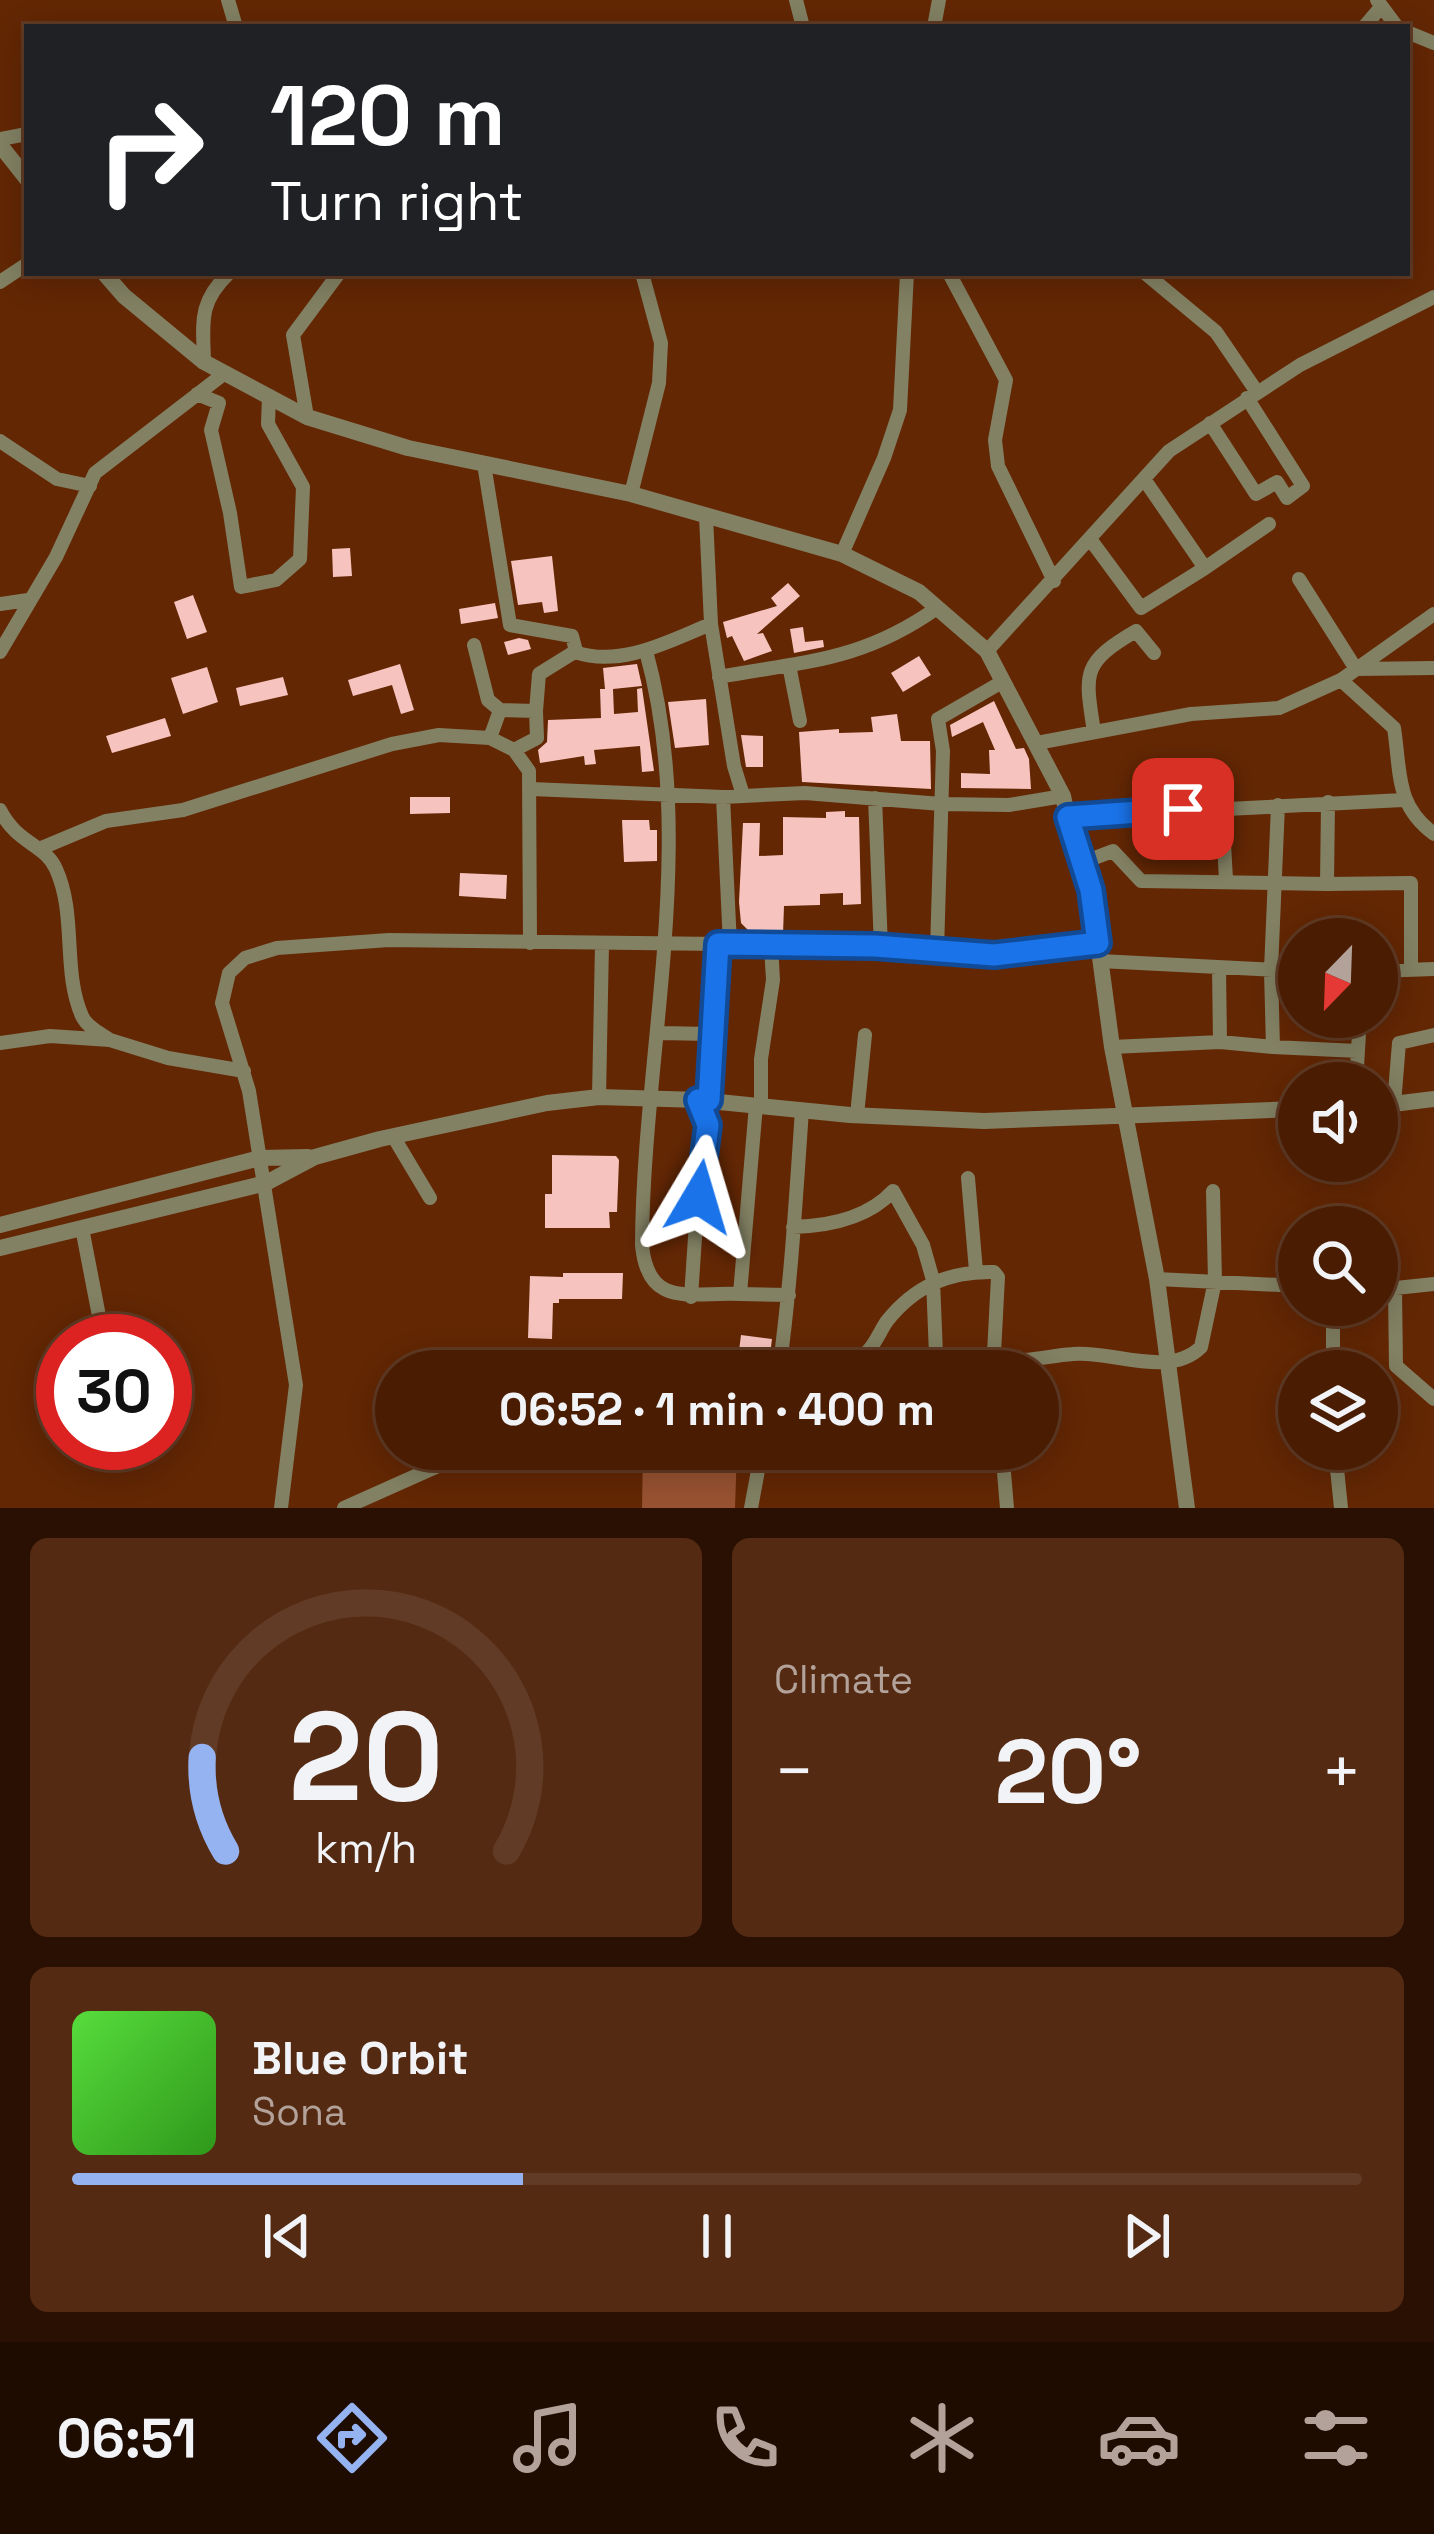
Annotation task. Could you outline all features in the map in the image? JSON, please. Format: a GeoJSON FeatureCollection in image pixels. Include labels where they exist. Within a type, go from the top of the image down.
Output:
{"type":"FeatureCollection","features":[{"type":"Feature","properties":{"kind":"street"},"geometry":{"type":"LineString","coordinates":[[0,142],[24,175]]}},
{"type":"Feature","properties":{"kind":"street"},"geometry":{"type":"LineString","coordinates":[[107,276],[204,362],[307,417],[408,448],[631,494],[842,554],[919,592],[987,651],[1063,796],[1091,890],[1112,1047],[1157,1280],[1187,1508]]}},
{"type":"Feature","properties":{"kind":"street"},"geometry":{"type":"LineString","coordinates":[[204,362],[203,313],[208,296],[226,276]]}},
{"type":"Feature","properties":{"kind":"street"},"geometry":{"type":"LineString","coordinates":[[307,417],[292,335],[337,276]]}},
{"type":"Feature","properties":{"kind":"street"},"geometry":{"type":"LineString","coordinates":[[631,494],[659,383],[661,343],[643,276]]}},
{"type":"Feature","properties":{"kind":"street"},"geometry":{"type":"LineString","coordinates":[[842,554],[900,410],[907,276]]}},
{"type":"Feature","properties":{"kind":"street"},"geometry":{"type":"LineString","coordinates":[[951,276],[1006,380],[995,440],[998,466],[1054,580]]}},
{"type":"Feature","properties":{"kind":"street"},"geometry":{"type":"LineString","coordinates":[[1149,276],[1216,332],[1303,487],[1287,498],[1277,482],[1256,494],[1210,423]]}},
{"type":"Feature","properties":{"kind":"street"},"geometry":{"type":"LineString","coordinates":[[987,651],[1169,451],[1300,365],[1434,297]]}},
{"type":"Feature","properties":{"kind":"street"},"geometry":{"type":"LineString","coordinates":[[0,652],[56,556],[95,473],[225,374]]}},
{"type":"Feature","properties":{"kind":"street"},"geometry":{"type":"LineString","coordinates":[[197,394],[219,403],[211,430],[241,587],[276,580],[300,559],[303,488],[268,424],[269,396]]}},
{"type":"Feature","properties":{"kind":"street"},"geometry":{"type":"LineString","coordinates":[[0,440],[57,479],[90,486]]}},
{"type":"Feature","properties":{"kind":"street"},"geometry":{"type":"LineString","coordinates":[[484,464],[510,625],[572,636],[575,652]]}},
{"type":"Feature","properties":{"kind":"street"},"geometry":{"type":"LineString","coordinates":[[1144,479],[1205,568]]}},
{"type":"Feature","properties":{"kind":"street"},"geometry":{"type":"LineString","coordinates":[[706,516],[711,624],[742,795]]}},
{"type":"Feature","properties":{"kind":"street"},"geometry":{"type":"LineString","coordinates":[[1090,539],[1141,608],[1269,524]]}},
{"type":"Feature","properties":{"kind":"street"},"geometry":{"type":"LineString","coordinates":[[1299,579],[1356,669]]}},
{"type":"Feature","properties":{"kind":"street"},"geometry":{"type":"LineString","coordinates":[[0,604],[28,600]]}},
{"type":"Feature","properties":{"kind":"street"},"geometry":{"type":"LineString","coordinates":[[719,677],[837,659],[909,628],[938,608]]}},
{"type":"Feature","properties":{"kind":"street"},"geometry":{"type":"LineString","coordinates":[[1037,743],[1191,714],[1279,708],[1341,680],[1434,614]]}},
{"type":"Feature","properties":{"kind":"street"},"geometry":{"type":"LineString","coordinates":[[514,750],[537,737],[539,674],[575,652],[594,658],[646,651],[711,624]]}},
{"type":"Feature","properties":{"kind":"street"},"geometry":{"type":"LineString","coordinates":[[1094,732],[1087,684],[1100,651],[1136,631],[1154,653]]}},
{"type":"Feature","properties":{"kind":"street"},"geometry":{"type":"LineString","coordinates":[[474,645],[488,700],[500,710],[536,711]]}},
{"type":"Feature","properties":{"kind":"street"},"geometry":{"type":"LineString","coordinates":[[646,651],[658,694],[666,794],[667,945],[649,1097],[644,1262],[665,1291],[691,1298],[702,1293],[789,1295]]}},
{"type":"Feature","properties":{"kind":"street"},"geometry":{"type":"LineString","coordinates":[[789,665],[800,721]]}},
{"type":"Feature","properties":{"kind":"street"},"geometry":{"type":"LineString","coordinates":[[1356,669],[1434,668]]}},
{"type":"Feature","properties":{"kind":"street"},"geometry":{"type":"LineString","coordinates":[[1341,680],[1394,728],[1402,800],[1434,834]]}},
{"type":"Feature","properties":{"kind":"street"},"geometry":{"type":"LineString","coordinates":[[937,950],[944,751],[938,719],[1002,682]]}},
{"type":"Feature","properties":{"kind":"street"},"geometry":{"type":"LineString","coordinates":[[490,738],[500,710]]}},
{"type":"Feature","properties":{"kind":"street"},"geometry":{"type":"LineString","coordinates":[[39,849],[106,820],[183,810],[392,744],[439,735],[490,738],[514,750],[530,771],[530,943]]}},
{"type":"Feature","properties":{"kind":"street"},"geometry":{"type":"LineString","coordinates":[[531,789],[723,797],[806,794],[1010,805],[1063,796]]}},
{"type":"Feature","properties":{"kind":"street"},"geometry":{"type":"LineString","coordinates":[[691,1298],[699,1178],[708,1125],[704,1100],[724,945],[723,797]]}},
{"type":"Feature","properties":{"kind":"street"},"geometry":{"type":"LineString","coordinates":[[875,798],[881,946]]}},
{"type":"Feature","properties":{"kind":"street"},"geometry":{"type":"LineString","coordinates":[[1068,817],[1402,800]]}},
{"type":"Feature","properties":{"kind":"street"},"geometry":{"type":"LineString","coordinates":[[1327,884],[1328,802]]}},
{"type":"Feature","properties":{"kind":"street"},"geometry":{"type":"LineString","coordinates":[[1273,1047],[1278,805]]}},
{"type":"Feature","properties":{"kind":"street"},"geometry":{"type":"LineString","coordinates":[[1222,807],[1226,880]]}},
{"type":"Feature","properties":{"kind":"street"},"geometry":{"type":"LineString","coordinates":[[0,810],[20,839],[39,849],[57,871],[70,925],[82,1018],[110,1040]]}},
{"type":"Feature","properties":{"kind":"street"},"geometry":{"type":"LineString","coordinates":[[1081,863],[1113,851],[1141,881],[1411,883],[1411,970]]}},
{"type":"Feature","properties":{"kind":"street"},"geometry":{"type":"LineString","coordinates":[[281,1508],[296,1385],[266,1183],[244,1072],[222,1003],[230,973],[245,958],[277,948],[389,940],[881,946],[994,955],[1099,952],[1219,968],[1278,970]]}},
{"type":"Feature","properties":{"kind":"street"},"geometry":{"type":"LineString","coordinates":[[599,1097],[602,944]]}},
{"type":"Feature","properties":{"kind":"street"},"geometry":{"type":"LineString","coordinates":[[740,1294],[761,1059],[773,980],[771,945]]}},
{"type":"Feature","properties":{"kind":"street"},"geometry":{"type":"LineString","coordinates":[[1219,968],[1220,1042]]}},
{"type":"Feature","properties":{"kind":"street"},"geometry":{"type":"LineString","coordinates":[[1398,970],[1434,969]]}},
{"type":"Feature","properties":{"kind":"street"},"geometry":{"type":"LineString","coordinates":[[659,1033],[712,1034]]}},
{"type":"Feature","properties":{"kind":"street"},"geometry":{"type":"LineString","coordinates":[[857,1115],[866,1035]]}},
{"type":"Feature","properties":{"kind":"street"},"geometry":{"type":"LineString","coordinates":[[1395,1062],[1399,1043],[1434,1035]]}},
{"type":"Feature","properties":{"kind":"street"},"geometry":{"type":"LineString","coordinates":[[0,1043],[50,1036],[110,1040],[154,1055],[244,1072]]}},
{"type":"Feature","properties":{"kind":"street"},"geometry":{"type":"LineString","coordinates":[[1357,1062],[1359,1038]]}},
{"type":"Feature","properties":{"kind":"street"},"geometry":{"type":"LineString","coordinates":[[1112,1047],[1220,1042],[1358,1051]]}},
{"type":"Feature","properties":{"kind":"street"},"geometry":{"type":"LineString","coordinates":[[0,1248],[266,1183],[315,1157],[393,1136],[547,1103],[599,1097],[984,1121],[1278,1110]]}},
{"type":"Feature","properties":{"kind":"street"},"geometry":{"type":"LineString","coordinates":[[1398,1104],[1434,1100]]}},
{"type":"Feature","properties":{"kind":"street"},"geometry":{"type":"LineString","coordinates":[[781,1350],[802,1110]]}},
{"type":"Feature","properties":{"kind":"street"},"geometry":{"type":"LineString","coordinates":[[393,1136],[430,1198]]}},
{"type":"Feature","properties":{"kind":"street"},"geometry":{"type":"LineString","coordinates":[[0,1225],[260,1158],[315,1157]]}},
{"type":"Feature","properties":{"kind":"street"},"geometry":{"type":"LineString","coordinates":[[968,1178],[976,1271]]}},
{"type":"Feature","properties":{"kind":"street"},"geometry":{"type":"LineString","coordinates":[[793,1227],[815,1226],[877,1208],[893,1191],[922,1245],[933,1280],[936,1350]]}},
{"type":"Feature","properties":{"kind":"street"},"geometry":{"type":"LineString","coordinates":[[1059,1357],[1073,1353],[1111,1360],[1168,1361],[1188,1357],[1202,1347],[1216,1281],[1214,1191]]}},
{"type":"Feature","properties":{"kind":"street"},"geometry":{"type":"LineString","coordinates":[[82,1228],[99,1314]]}},
{"type":"Feature","properties":{"kind":"street"},"geometry":{"type":"LineString","coordinates":[[867,1350],[892,1315],[933,1280],[976,1271],[994,1272],[998,1277],[997,1350]]}},
{"type":"Feature","properties":{"kind":"street"},"geometry":{"type":"LineString","coordinates":[[1157,1280],[1278,1285]]}},
{"type":"Feature","properties":{"kind":"street"},"geometry":{"type":"LineString","coordinates":[[1398,1290],[1434,1284]]}},
{"type":"Feature","properties":{"kind":"street"},"geometry":{"type":"LineString","coordinates":[[1395,1326],[1396,1366],[1434,1399]]}},
{"type":"Feature","properties":{"kind":"street"},"geometry":{"type":"LineString","coordinates":[[344,1508],[429,1470]]}},
{"type":"Feature","properties":{"kind":"street"},"geometry":{"type":"LineString","coordinates":[[751,1508],[758,1470]]}},
{"type":"Feature","properties":{"kind":"street"},"geometry":{"type":"LineString","coordinates":[[1004,1470],[1007,1508]]}},
{"type":"Feature","properties":{"kind":"street"},"geometry":{"type":"LineString","coordinates":[[1336,1470],[1341,1508]]}},
{"type":"Feature","properties":{"kind":"shaded area"},"geometry":{"type":"Polygon","coordinates":[[[643,1470],[736,1470],[735,1508],[642,1508],[643,1470]]]}},
{"type":"Feature","properties":{"kind":"building"},"geometry":{"type":"Polygon","coordinates":[[[350,548],[352,576],[333,577],[332,549],[350,548]]]}},
{"type":"Feature","properties":{"kind":"building"},"geometry":{"type":"Polygon","coordinates":[[[552,556],[558,611],[544,613],[542,602],[518,605],[511,561],[552,556]]]}},
{"type":"Feature","properties":{"kind":"building"},"geometry":{"type":"Polygon","coordinates":[[[788,583],[800,596],[757,634],[763,633],[772,651],[744,661],[732,636],[727,638],[723,622],[777,606],[771,598],[788,583]]]}},
{"type":"Feature","properties":{"kind":"building"},"geometry":{"type":"Polygon","coordinates":[[[193,595],[207,632],[187,639],[174,602],[193,595]]]}},
{"type":"Feature","properties":{"kind":"building"},"geometry":{"type":"Polygon","coordinates":[[[495,603],[498,618],[461,624],[459,609],[495,603]]]}},
{"type":"Feature","properties":{"kind":"building"},"geometry":{"type":"Polygon","coordinates":[[[803,627],[805,642],[823,640],[824,647],[794,653],[790,629],[803,627]]]}},
{"type":"Feature","properties":{"kind":"building"},"geometry":{"type":"Polygon","coordinates":[[[528,640],[531,649],[508,655],[504,642],[528,640]]]}},
{"type":"Feature","properties":{"kind":"building"},"geometry":{"type":"Polygon","coordinates":[[[919,656],[931,675],[903,692],[891,673],[919,656]]]}},
{"type":"Feature","properties":{"kind":"building"},"geometry":{"type":"Polygon","coordinates":[[[400,664],[414,710],[401,714],[392,685],[353,696],[348,680],[400,664]]]}},
{"type":"Feature","properties":{"kind":"building"},"geometry":{"type":"Polygon","coordinates":[[[637,664],[642,686],[613,689],[614,714],[638,712],[637,689],[642,688],[654,771],[642,772],[640,746],[594,750],[596,764],[585,765],[584,756],[540,763],[538,750],[547,742],[548,720],[601,718],[603,668],[637,664]]]}},
{"type":"Feature","properties":{"kind":"building"},"geometry":{"type":"Polygon","coordinates":[[[207,667],[218,702],[183,714],[171,678],[207,667]]]}},
{"type":"Feature","properties":{"kind":"building"},"geometry":{"type":"Polygon","coordinates":[[[283,677],[288,695],[240,706],[236,688],[283,677]]]}},
{"type":"Feature","properties":{"kind":"building"},"geometry":{"type":"Polygon","coordinates":[[[706,699],[709,745],[675,748],[668,702],[706,699]]]}},
{"type":"Feature","properties":{"kind":"building"},"geometry":{"type":"Polygon","coordinates":[[[994,701],[1016,749],[1024,748],[1029,759],[1031,789],[961,788],[961,773],[990,774],[989,750],[995,750],[983,722],[952,737],[950,725],[994,701]]]}},
{"type":"Feature","properties":{"kind":"building"},"geometry":{"type":"Polygon","coordinates":[[[897,714],[901,741],[930,741],[931,789],[802,782],[799,732],[873,732],[871,717],[897,714]]]}},
{"type":"Feature","properties":{"kind":"building"},"geometry":{"type":"Polygon","coordinates":[[[165,718],[171,736],[112,753],[106,736],[165,718]]]}},
{"type":"Feature","properties":{"kind":"building"},"geometry":{"type":"Polygon","coordinates":[[[741,735],[763,736],[763,767],[746,767],[741,735]]]}},
{"type":"Feature","properties":{"kind":"building"},"geometry":{"type":"Polygon","coordinates":[[[410,797],[450,797],[450,813],[410,814],[410,797]]]}},
{"type":"Feature","properties":{"kind":"building"},"geometry":{"type":"Polygon","coordinates":[[[845,811],[845,817],[859,817],[861,904],[843,905],[843,893],[820,894],[820,905],[784,906],[783,934],[751,933],[741,923],[739,902],[743,823],[760,823],[759,856],[783,855],[783,817],[826,818],[826,812],[845,811]]]}},
{"type":"Feature","properties":{"kind":"building"},"geometry":{"type":"Polygon","coordinates":[[[622,820],[649,820],[650,830],[657,830],[657,861],[624,862],[622,820]]]}},
{"type":"Feature","properties":{"kind":"building"},"geometry":{"type":"Polygon","coordinates":[[[460,873],[507,875],[506,899],[459,896],[460,873]]]}},
{"type":"Feature","properties":{"kind":"building"},"geometry":{"type":"Polygon","coordinates":[[[552,1155],[616,1156],[617,1212],[609,1212],[610,1228],[545,1228],[545,1194],[552,1194],[552,1155]]]}},
{"type":"Feature","properties":{"kind":"building"},"geometry":{"type":"Polygon","coordinates":[[[563,1273],[623,1273],[622,1299],[559,1299],[553,1303],[552,1339],[528,1338],[530,1276],[563,1277],[563,1273]]]}},
{"type":"Feature","properties":{"kind":"building"},"geometry":{"type":"Polygon","coordinates":[[[741,1335],[772,1339],[771,1350],[739,1350],[741,1335]]]}},
{"type":"Feature","properties":{"kind":"route"},"geometry":{"type":"LineString","coordinates":[[699,1197],[708,1125],[698,1100],[709,1100],[718,944],[875,946],[994,955],[1098,943],[1091,890],[1068,817],[1183,809]]}}]}
